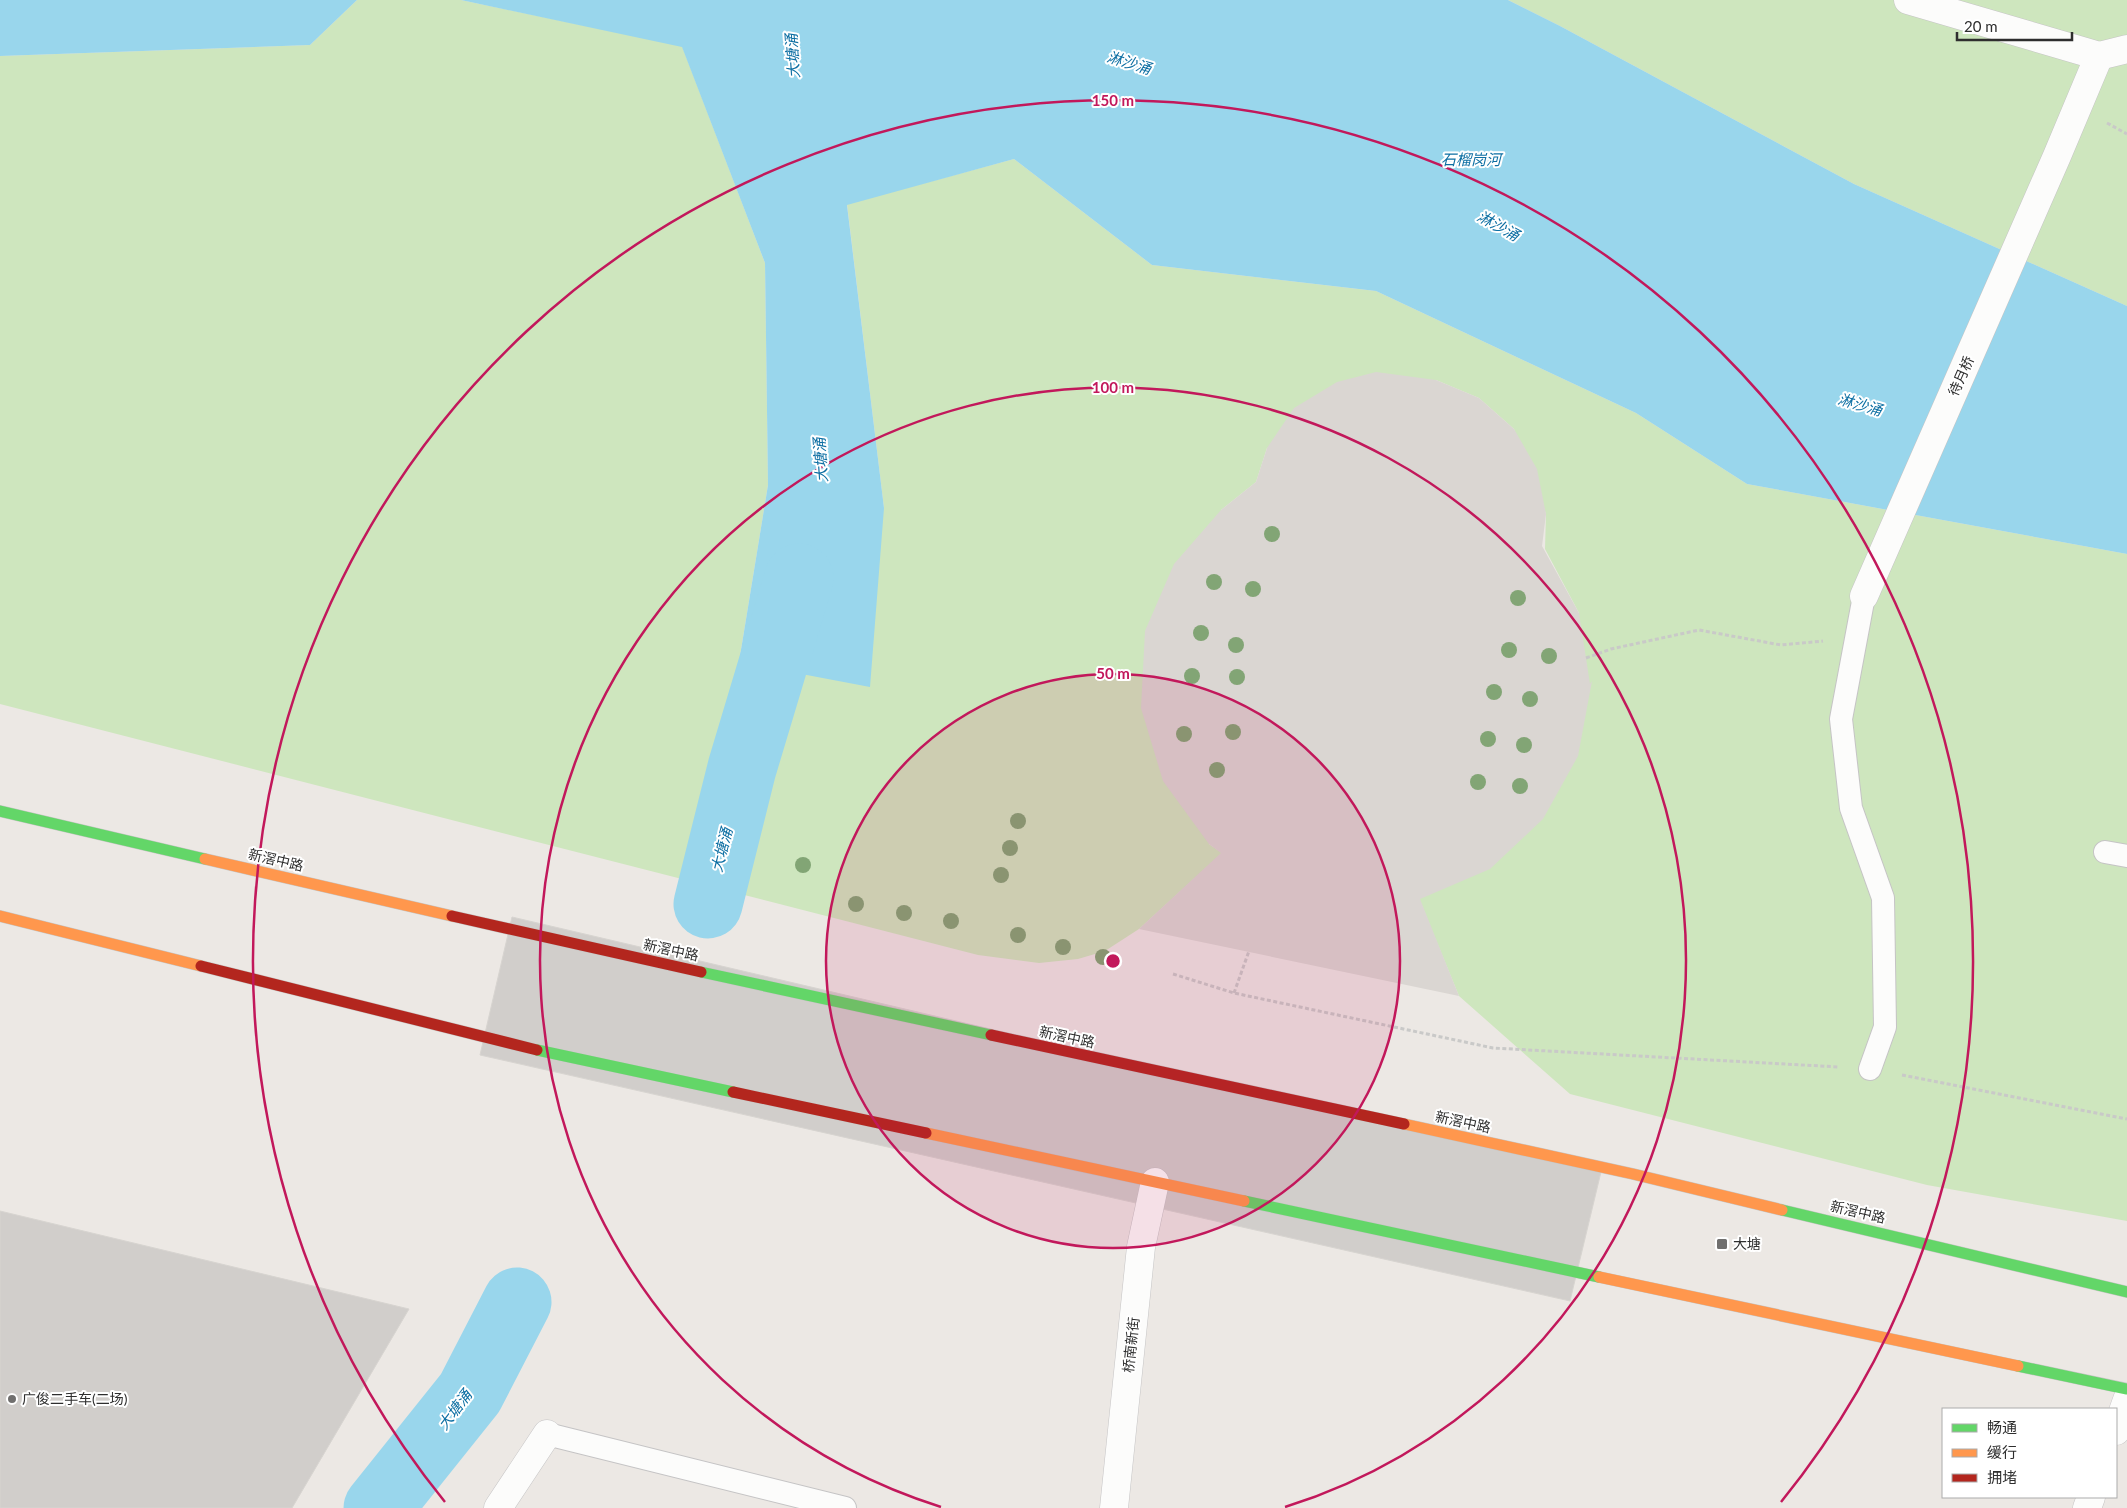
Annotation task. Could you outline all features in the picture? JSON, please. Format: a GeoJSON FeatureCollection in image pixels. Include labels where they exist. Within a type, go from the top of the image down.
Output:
{"type":"FeatureCollection","features":[{"type":"Feature","properties":{"kind":"highway","name":"新滘中路"},"geometry":{"type":"LineString","coordinates":[[0,811],[536,936],[1633,1174],[2127,1292]]}},
{"type":"Feature","properties":{"kind":"highway"},"geometry":{"type":"LineString","coordinates":[[0,916],[513,1045],[2127,1389]]}},
{"type":"Feature","properties":{"kind":"street"},"geometry":{"type":"LineString","coordinates":[[1908,0],[2099,56],[2127,49]]}},
{"type":"Feature","properties":{"kind":"street","name":"待月桥"},"geometry":{"type":"LineString","coordinates":[[1864,596],[2058,156],[2099,56]]}},
{"type":"Feature","properties":{"kind":"street","name":"桥南新街"},"geometry":{"type":"LineString","coordinates":[[1114,1508],[1141,1247],[1155,1182]]}},
{"type":"Feature","properties":{"kind":"street"},"geometry":{"type":"LineString","coordinates":[[2117,1428],[2127,1400]]}},
{"type":"Feature","properties":{"kind":"street"},"geometry":{"type":"LineString","coordinates":[[498,1508],[546,1434]]}},
{"type":"Feature","properties":{"kind":"lane"},"geometry":{"type":"LineString","coordinates":[[1864,596],[1841,719],[1852,808],[1883,898],[1886,1027],[1870,1069]]}},
{"type":"Feature","properties":{"kind":"lane"},"geometry":{"type":"LineString","coordinates":[[2105,852],[2127,856]]}},
{"type":"Feature","properties":{"kind":"lane"},"geometry":{"type":"LineString","coordinates":[[546,1434],[845,1508]]}},
{"type":"Feature","properties":{"kind":"path"},"geometry":{"type":"LineString","coordinates":[[1586,658],[1611,649],[1699,630],[1781,645],[1856,639]]}},
{"type":"Feature","properties":{"kind":"path"},"geometry":{"type":"LineString","coordinates":[[1234,993],[1249,952]]}},
{"type":"Feature","properties":{"kind":"path"},"geometry":{"type":"LineString","coordinates":[[1173,974],[1234,993],[1493,1048],[1870,1069],[2127,1119]]}},
{"type":"Feature","properties":{"kind":"green space"},"geometry":{"type":"Polygon","coordinates":[[[357,0],[461,0],[682,46],[765,263],[768,485],[739,662],[884,508],[847,204],[1014,159],[1152,265],[1376,291],[1636,413],[1747,484],[2127,554],[2127,1221],[1927,1185],[1570,1094],[1459,996],[1419,899],[1579,613],[1545,549],[1546,514],[1514,429],[1479,398],[1436,380],[1267,448],[1256,482],[1221,510],[1209,844],[1222,853],[1139,929],[1105,951],[1078,959],[1039,963],[978,955],[0,704],[0,56],[310,45],[357,0]]]}},
{"type":"Feature","properties":{"kind":"green space"},"geometry":{"type":"Polygon","coordinates":[[[1508,0],[2127,0],[2127,306],[1854,184],[1508,0]]]}},
{"type":"Feature","properties":{"kind":"shaded area"},"geometry":{"type":"Polygon","coordinates":[[[1376,372],[1436,380],[1479,398],[1514,429],[1537,469],[1546,514],[1542,546],[1579,613],[1590,684],[1592,681],[1578,756],[1543,819],[1490,869],[1420,899],[1459,996],[1139,929],[1221,853],[1209,844],[1163,781],[1141,708],[1145,631],[1174,564],[1221,510],[1256,482],[1267,448],[1294,408],[1337,382],[1376,372]]]}},
{"type":"Feature","properties":{"kind":"water"},"geometry":{"type":"Polygon","coordinates":[[[0,0],[357,0],[310,45],[0,56],[0,0]]]}},
{"type":"Feature","properties":{"kind":"water","name":"石榴岗河"},"geometry":{"type":"Polygon","coordinates":[[[461,0],[1508,0],[1854,184],[2127,306],[2127,554],[1747,484],[1636,413],[1376,291],[1152,265],[1014,159],[847,205],[884,508],[870,687],[739,662],[768,485],[765,263],[682,47],[461,0]]]}},
{"type":"Feature","properties":{"kind":"building"},"geometry":{"type":"Polygon","coordinates":[[[512,917],[1601,1172],[1570,1301],[480,1055],[512,917]]]}},
{"type":"Feature","properties":{"kind":"building"},"geometry":{"type":"Polygon","coordinates":[[[0,1211],[409,1309],[292,1508],[0,1508],[0,1211]]]}},
{"type":"Feature","properties":{"kind":"waterway","name":"大塘涌"},"geometry":{"type":"LineString","coordinates":[[708,904],[742,768],[799,578]]}},
{"type":"Feature","properties":{"kind":"waterway","name":"大塘涌"},"geometry":{"type":"LineString","coordinates":[[378,1508],[470,1393],[517,1302]]}},
{"type":"Feature","properties":{"kind":"traffic: fast"},"geometry":{"type":"LineString","coordinates":[[0,811],[205,859]]}},
{"type":"Feature","properties":{"kind":"traffic: fast"},"geometry":{"type":"LineString","coordinates":[[701,972],[991,1035]]}},
{"type":"Feature","properties":{"kind":"traffic: fast"},"geometry":{"type":"LineString","coordinates":[[537,1050],[733,1092]]}},
{"type":"Feature","properties":{"kind":"traffic: fast"},"geometry":{"type":"LineString","coordinates":[[1244,1201],[1599,1277]]}},
{"type":"Feature","properties":{"kind":"traffic: fast"},"geometry":{"type":"LineString","coordinates":[[1782,1210],[2127,1292]]}},
{"type":"Feature","properties":{"kind":"traffic: fast"},"geometry":{"type":"LineString","coordinates":[[2018,1366],[2127,1389]]}},
{"type":"Feature","properties":{"kind":"traffic: slow"},"geometry":{"type":"LineString","coordinates":[[205,859],[452,916]]}},
{"type":"Feature","properties":{"kind":"traffic: slow"},"geometry":{"type":"LineString","coordinates":[[0,916],[201,966]]}},
{"type":"Feature","properties":{"kind":"traffic: slow"},"geometry":{"type":"LineString","coordinates":[[1404,1124],[1633,1174],[1782,1210]]}},
{"type":"Feature","properties":{"kind":"traffic: slow"},"geometry":{"type":"LineString","coordinates":[[926,1133],[1244,1201]]}},
{"type":"Feature","properties":{"kind":"traffic: slow"},"geometry":{"type":"LineString","coordinates":[[1599,1277],[2018,1366]]}},
{"type":"Feature","properties":{"kind":"traffic: jam"},"geometry":{"type":"LineString","coordinates":[[452,916],[701,972]]}},
{"type":"Feature","properties":{"kind":"traffic: jam"},"geometry":{"type":"LineString","coordinates":[[201,966],[537,1050]]}},
{"type":"Feature","properties":{"kind":"traffic: jam"},"geometry":{"type":"LineString","coordinates":[[991,1035],[1404,1124]]}},
{"type":"Feature","properties":{"kind":"traffic: jam"},"geometry":{"type":"LineString","coordinates":[[733,1092],[926,1133]]}},
{"type":"Feature","properties":{"kind":"place","name":"大塘"},"geometry":{"type":"Point","coordinates":[1722,1244]}},
{"type":"Feature","properties":{"kind":"place","name":"广俊二手车(二场)"},"geometry":{"type":"Point","coordinates":[12,1399]}},
{"type":"Feature","properties":{"kind":"water label","name":"淋沙涌"},"geometry":{"type":"Point","coordinates":[1129,63]}},
{"type":"Feature","properties":{"kind":"water label","name":"淋沙涌"},"geometry":{"type":"Point","coordinates":[1498,226]}},
{"type":"Feature","properties":{"kind":"water label","name":"淋沙涌"},"geometry":{"type":"Point","coordinates":[1860,405]}}]}
